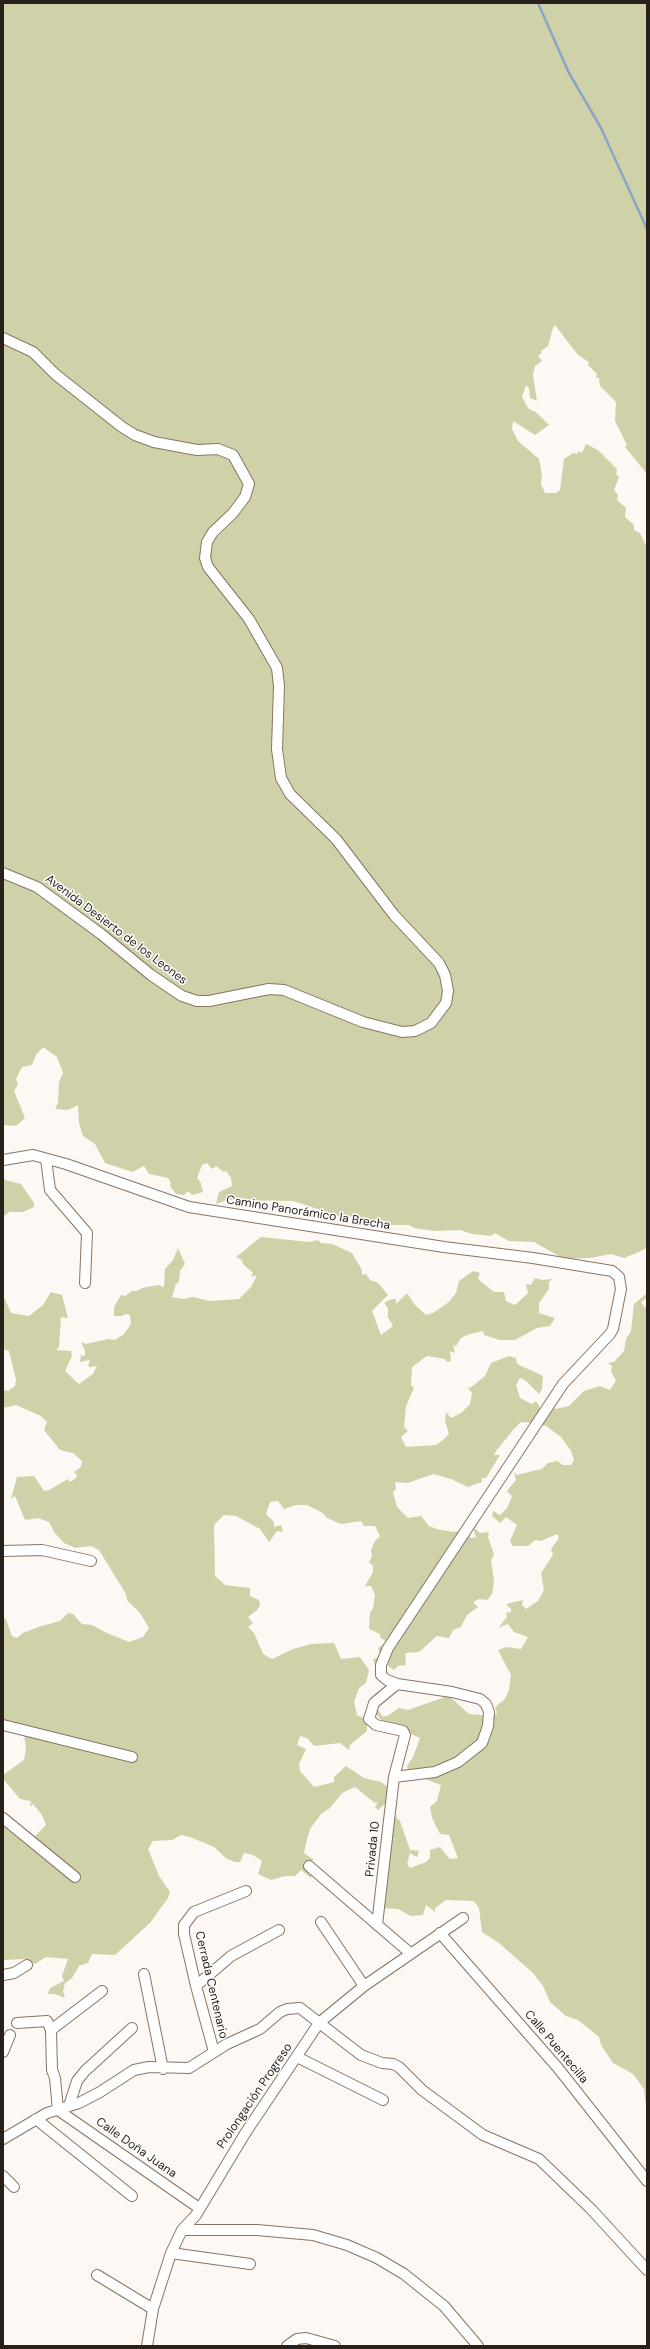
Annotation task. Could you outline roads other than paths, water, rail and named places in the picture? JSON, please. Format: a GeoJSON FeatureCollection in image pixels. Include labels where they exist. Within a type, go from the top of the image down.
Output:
{"type":"FeatureCollection","features":[{"type":"Feature","properties":{"kind":"street","name":"Avenida Desierto de los Leones"},"geometry":{"type":"LineString","coordinates":[[3,338],[33,352],[55,374],[122,427],[135,435],[154,442],[197,450],[218,449],[233,454],[249,484],[245,497],[233,513],[212,532],[207,542],[205,558],[208,567],[249,619],[277,668],[279,686],[277,749],[281,778],[290,794],[336,839],[394,915],[439,963],[445,975],[448,991],[446,1003],[434,1020],[419,1029],[402,1032],[382,1027],[284,990],[269,989],[209,1001],[197,1001],[182,996],[151,975],[101,934],[37,887],[3,873]]}},
{"type":"Feature","properties":{"kind":"street","name":"Camino Panorámico la Brecha"},"geometry":{"type":"LineString","coordinates":[[3,1160],[33,1155],[189,1207],[616,1273],[621,1289],[613,1329],[563,1384],[388,1648],[381,1665],[381,1675],[387,1680],[397,1684]]}},
{"type":"Feature","properties":{"kind":"street"},"geometry":{"type":"LineString","coordinates":[[46,1159],[50,1190],[87,1233],[85,1283]]}},
{"type":"Feature","properties":{"kind":"street"},"geometry":{"type":"LineString","coordinates":[[3,1551],[42,1550],[91,1561]]}},
{"type":"Feature","properties":{"kind":"street"},"geometry":{"type":"LineString","coordinates":[[394,1777],[435,1772],[458,1762],[482,1743],[489,1719],[486,1704],[480,1699],[452,1692],[397,1684]]}},
{"type":"Feature","properties":{"kind":"street","name":"Privada 10"},"geometry":{"type":"LineString","coordinates":[[377,1925],[394,1777],[405,1735],[402,1731],[376,1725],[369,1719],[374,1703],[397,1684]]}},
{"type":"Feature","properties":{"kind":"street"},"geometry":{"type":"LineString","coordinates":[[3,1726],[132,1757]]}},
{"type":"Feature","properties":{"kind":"street"},"geometry":{"type":"LineString","coordinates":[[3,1818],[75,1877]]}},
{"type":"Feature","properties":{"kind":"street"},"geometry":{"type":"LineString","coordinates":[[309,1866],[410,1953]]}},
{"type":"Feature","properties":{"kind":"street","name":"Cerrada Centenario"},"geometry":{"type":"LineString","coordinates":[[214,2052],[196,1986],[184,1934],[184,1925],[194,1912],[246,1891]]}},
{"type":"Feature","properties":{"kind":"street","name":"Prolongación Progreso"},"geometry":{"type":"LineString","coordinates":[[150,2344],[154,2309],[171,2253],[182,2230],[200,2208],[246,2132],[319,2023],[364,1986],[463,1918]]}},
{"type":"Feature","properties":{"kind":"street"},"geometry":{"type":"LineString","coordinates":[[321,1922],[364,1986]]}},
{"type":"Feature","properties":{"kind":"street"},"geometry":{"type":"LineString","coordinates":[[196,1986],[231,1956],[279,1930]]}},
{"type":"Feature","properties":{"kind":"street","name":"Calle Puentecilla"},"geometry":{"type":"LineString","coordinates":[[440,1933],[558,2068],[647,2181]]}},
{"type":"Feature","properties":{"kind":"street"},"geometry":{"type":"LineString","coordinates":[[3,1975],[14,1973],[27,1965]]}},
{"type":"Feature","properties":{"kind":"street"},"geometry":{"type":"LineString","coordinates":[[144,1974],[163,2069]]}},
{"type":"Feature","properties":{"kind":"street"},"geometry":{"type":"LineString","coordinates":[[51,2030],[102,1991]]}},
{"type":"Feature","properties":{"kind":"street"},"geometry":{"type":"LineString","coordinates":[[4,2136],[52,2110],[58,2110],[69,2106],[100,2092],[134,2070],[149,2067],[163,2069],[189,2068],[214,2052],[260,2029],[287,2008],[300,2008],[361,2055],[382,2063],[393,2064],[399,2067],[422,2090],[484,2134],[539,2159],[591,2209],[647,2270]]}},
{"type":"Feature","properties":{"kind":"street"},"geometry":{"type":"LineString","coordinates":[[16,2023],[47,2022],[51,2030],[52,2070],[55,2078],[58,2110]]}},
{"type":"Feature","properties":{"kind":"street"},"geometry":{"type":"LineString","coordinates":[[69,2106],[77,2081],[85,2071],[132,2028]]}},
{"type":"Feature","properties":{"kind":"street"},"geometry":{"type":"LineString","coordinates":[[3,2052],[10,2035]]}},
{"type":"Feature","properties":{"kind":"street"},"geometry":{"type":"LineString","coordinates":[[297,2057],[383,2100]]}},
{"type":"Feature","properties":{"kind":"street","name":"Calle Doña Juana"},"geometry":{"type":"LineString","coordinates":[[58,2110],[200,2208]]}},
{"type":"Feature","properties":{"kind":"street"},"geometry":{"type":"LineString","coordinates":[[36,2119],[132,2196]]}},
{"type":"Feature","properties":{"kind":"street"},"geometry":{"type":"LineString","coordinates":[[3,2176],[14,2187]]}},
{"type":"Feature","properties":{"kind":"street"},"geometry":{"type":"LineString","coordinates":[[182,2230],[257,2230],[292,2233],[313,2235],[347,2245],[377,2258],[404,2274],[444,2306],[478,2346]]}},
{"type":"Feature","properties":{"kind":"street"},"geometry":{"type":"LineString","coordinates":[[171,2253],[250,2264]]}},
{"type":"Feature","properties":{"kind":"street"},"geometry":{"type":"LineString","coordinates":[[97,2275],[154,2309]]}},
{"type":"Feature","properties":{"kind":"street"},"geometry":{"type":"LineString","coordinates":[[287,2346],[298,2343],[306,2338],[320,2340],[335,2346]]}},
{"type":"Feature","properties":{"kind":"waterway"},"geometry":{"type":"LineString","coordinates":[[538,3],[569,73],[601,128],[647,229]]}}]}
